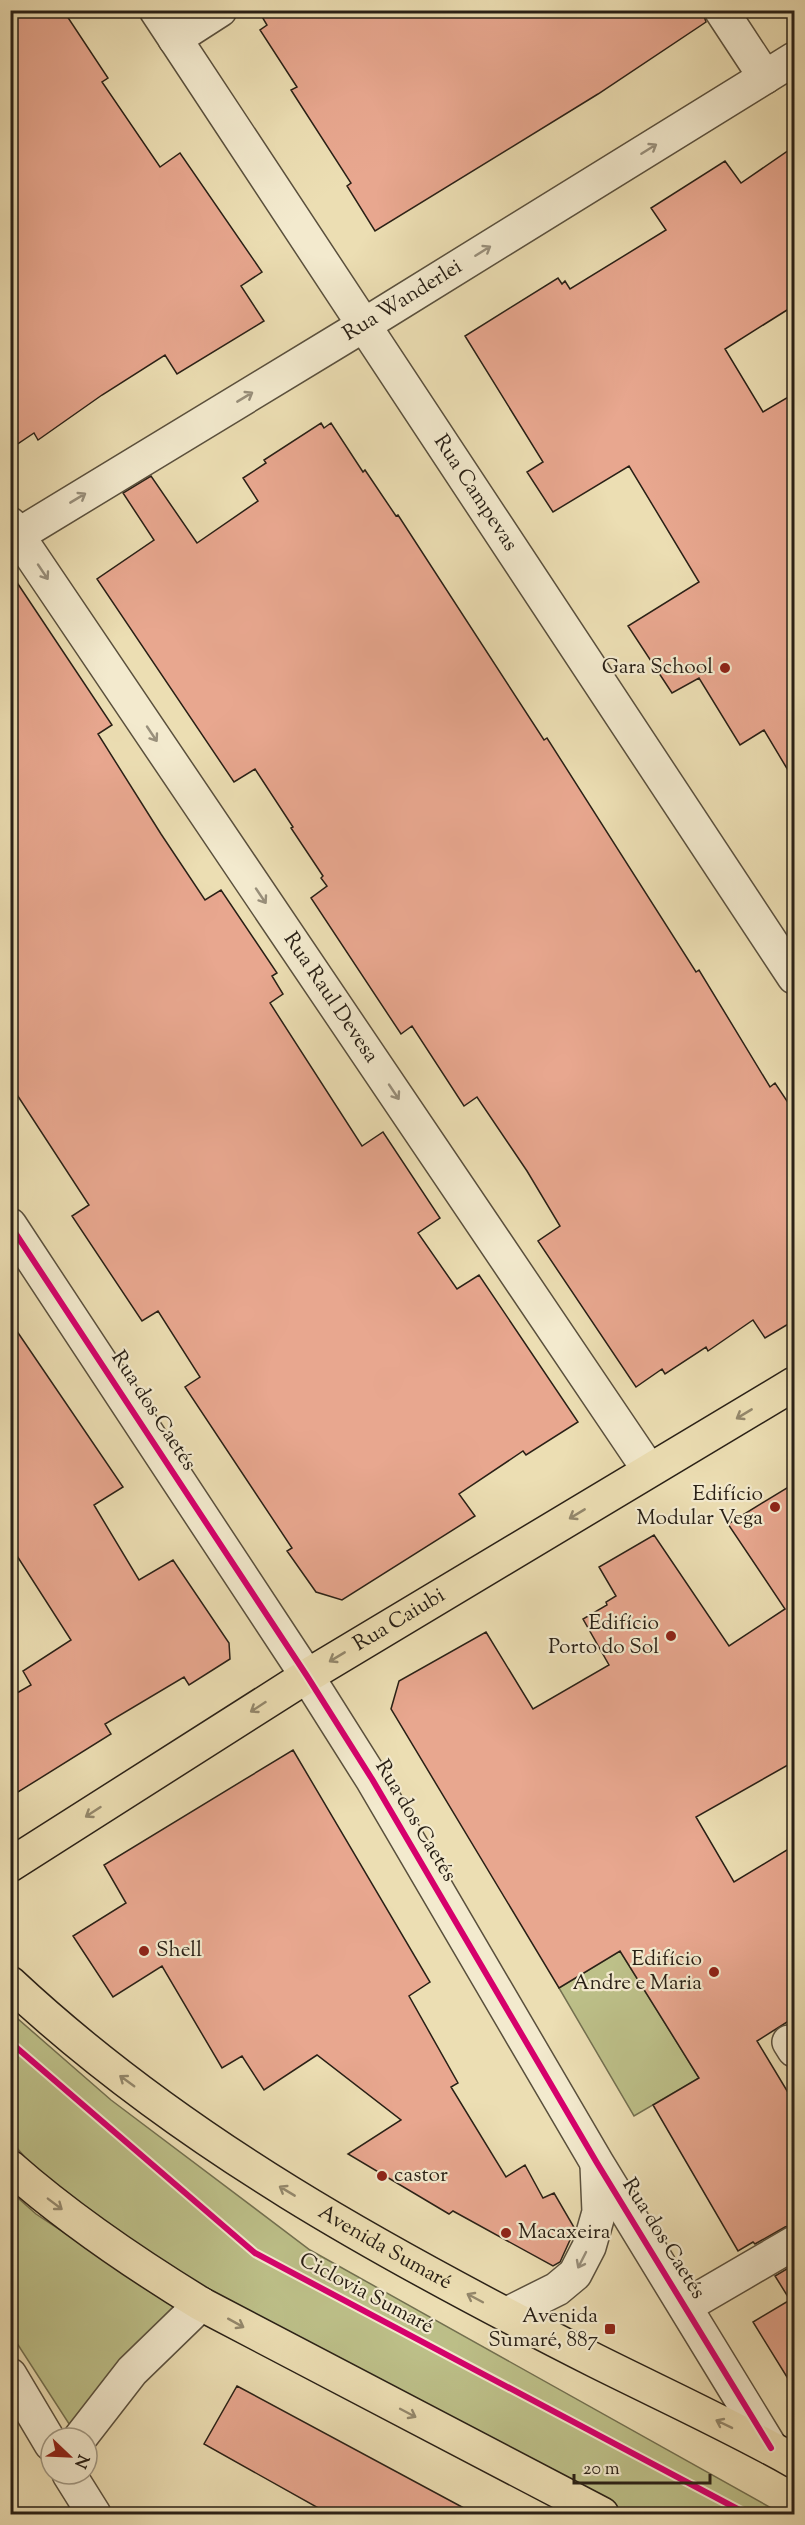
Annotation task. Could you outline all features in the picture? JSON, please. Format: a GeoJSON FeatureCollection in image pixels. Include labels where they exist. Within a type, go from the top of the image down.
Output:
{"type":"FeatureCollection","features":[{"type":"Feature","properties":{"kind":"main road","name":"Rua Caiubi"},"geometry":{"type":"LineString","coordinates":[[10,1865],[307,1676],[795,1384]]}},
{"type":"Feature","properties":{"kind":"main road","name":"Avenida Sumaré"},"geometry":{"type":"LineString","coordinates":[[10,1983],[96,2058],[261,2176],[369,2240],[507,2314],[783,2454]]}},
{"type":"Feature","properties":{"kind":"main road"},"geometry":{"type":"LineString","coordinates":[[10,2167],[40,2193],[101,2238],[153,2275],[201,2304],[603,2514]]}},
{"type":"Feature","properties":{"kind":"street","name":"Rua Campevas"},"geometry":{"type":"LineString","coordinates":[[156,10],[795,977]]}},
{"type":"Feature","properties":{"kind":"street"},"geometry":{"type":"LineString","coordinates":[[175,39],[220,10]]}},
{"type":"Feature","properties":{"kind":"street"},"geometry":{"type":"LineString","coordinates":[[721,10],[765,77]]}},
{"type":"Feature","properties":{"kind":"street","name":"Rua Wanderlei"},"geometry":{"type":"LineString","coordinates":[[13,533],[364,325],[795,59]]}},
{"type":"Feature","properties":{"kind":"street","name":"Rua Raul Devesa"},"geometry":{"type":"LineString","coordinates":[[13,533],[649,1470]]}},
{"type":"Feature","properties":{"kind":"street","name":"Rua dos Caetés"},"geometry":{"type":"LineString","coordinates":[[10,1225],[307,1676],[372,1779],[597,2163],[686,2306],[783,2454]]}},
{"type":"Feature","properties":{"kind":"street","name":"Rua dos Caetés"},"geometry":{"type":"LineString","coordinates":[[507,2314],[557,2289],[575,2274],[590,2247],[599,2212],[597,2163]]}},
{"type":"Feature","properties":{"kind":"street","name":"Rua dos Caetés"},"geometry":{"type":"LineString","coordinates":[[686,2306],[795,2242]]}},
{"type":"Feature","properties":{"kind":"street"},"geometry":{"type":"LineString","coordinates":[[89,2426],[132,2371],[201,2304]]}},
{"type":"Feature","properties":{"kind":"street"},"geometry":{"type":"LineString","coordinates":[[10,2375],[40,2426]]}},
{"type":"Feature","properties":{"kind":"street"},"geometry":{"type":"LineString","coordinates":[[76,2486],[94,2514]]}},
{"type":"Feature","properties":{"kind":"green space"},"geometry":{"type":"Polygon","coordinates":[[[620,1951],[699,2078],[634,2116],[559,1988],[620,1951]]]}},
{"type":"Feature","properties":{"kind":"green space"},"geometry":{"type":"Polygon","coordinates":[[[10,2012],[111,2100],[310,2250],[782,2514],[619,2514],[241,2307],[201,2290],[41,2176],[11,2141],[10,2012]]]}},
{"type":"Feature","properties":{"kind":"green space"},"geometry":{"type":"Polygon","coordinates":[[[10,2191],[36,2214],[179,2309],[77,2426],[70,2426],[11,2334],[10,2191]]]}},
{"type":"Feature","properties":{"kind":"building"},"geometry":{"type":"Polygon","coordinates":[[[10,10],[63,10],[108,78],[102,82],[160,167],[180,153],[262,272],[241,286],[264,321],[177,374],[165,355],[38,440],[34,433],[10,449],[10,10]]]}},
{"type":"Feature","properties":{"kind":"building"},"geometry":{"type":"Polygon","coordinates":[[[258,10],[702,10],[706,22],[598,94],[375,231],[347,186],[351,183],[291,90],[297,87],[260,30],[267,25],[258,10]]]}},
{"type":"Feature","properties":{"kind":"building"},"geometry":{"type":"Polygon","coordinates":[[[795,146],[795,305],[725,349],[763,412],[795,393],[795,782],[764,730],[740,745],[699,678],[672,693],[628,626],[699,582],[629,466],[553,512],[527,472],[543,462],[465,336],[558,278],[562,284],[565,281],[570,289],[666,230],[651,208],[725,161],[741,183],[795,146]]]}},
{"type":"Feature","properties":{"kind":"building"},"geometry":{"type":"Polygon","coordinates":[[[321,423],[324,428],[331,423],[363,472],[365,470],[396,516],[398,515],[544,740],[547,738],[696,972],[699,970],[770,1087],[775,1083],[795,1113],[795,1320],[765,1338],[753,1320],[708,1351],[706,1347],[665,1374],[662,1369],[636,1387],[538,1241],[560,1226],[527,1171],[477,1097],[464,1106],[412,1026],[401,1034],[311,898],[327,886],[321,878],[323,876],[255,769],[234,782],[97,579],[154,540],[123,493],[151,476],[197,543],[258,501],[243,478],[266,463],[264,460],[321,423]]]}},
{"type":"Feature","properties":{"kind":"building"},"geometry":{"type":"Polygon","coordinates":[[[10,572],[112,725],[98,734],[161,834],[205,900],[221,890],[277,973],[272,976],[283,994],[270,1003],[362,1146],[383,1132],[440,1218],[418,1233],[457,1289],[479,1275],[578,1422],[526,1455],[523,1451],[459,1494],[475,1516],[342,1600],[316,1592],[287,1551],[292,1548],[185,1387],[200,1377],[158,1311],[142,1321],[72,1216],[89,1205],[10,1084],[10,572]]]}},
{"type":"Feature","properties":{"kind":"building"},"geometry":{"type":"Polygon","coordinates":[[[10,1321],[123,1487],[94,1505],[139,1580],[173,1560],[229,1643],[230,1659],[189,1685],[184,1677],[105,1724],[111,1734],[10,1797],[10,1697],[31,1685],[23,1671],[71,1640],[10,1545],[10,1321]]]}},
{"type":"Feature","properties":{"kind":"building"},"geometry":{"type":"Polygon","coordinates":[[[795,1483],[795,1761],[696,1817],[734,1882],[795,1845],[795,2017],[757,2041],[795,2104],[795,2224],[738,2251],[653,2105],[699,2078],[620,1951],[559,1988],[391,1709],[399,1681],[486,1632],[533,1709],[609,1665],[583,1619],[607,1605],[606,1602],[616,1596],[599,1567],[654,1535],[729,1646],[785,1609],[728,1524],[795,1483]]]}},
{"type":"Feature","properties":{"kind":"building"},"geometry":{"type":"Polygon","coordinates":[[[293,1750],[430,1982],[409,1996],[458,2083],[451,2087],[506,2177],[525,2165],[543,2198],[554,2193],[575,2229],[560,2262],[553,2266],[453,2211],[449,2214],[348,2154],[401,2120],[317,2055],[264,2090],[242,2056],[222,2068],[162,1966],[113,1997],[73,1936],[126,1903],[104,1865],[293,1750]]]}},
{"type":"Feature","properties":{"kind":"building"},"geometry":{"type":"Polygon","coordinates":[[[795,2264],[795,2390],[753,2322],[790,2300],[775,2276],[795,2264]]]}},
{"type":"Feature","properties":{"kind":"building"},"geometry":{"type":"Polygon","coordinates":[[[237,2386],[475,2514],[329,2514],[204,2444],[237,2386]]]}},
{"type":"Feature","properties":{"kind":"cycle path"},"geometry":{"type":"LineString","coordinates":[[10,1225],[307,1676],[372,1779],[597,2163],[771,2448]]}},
{"type":"Feature","properties":{"kind":"cycle path","name":"Ciclovia Sumaré"},"geometry":{"type":"LineString","coordinates":[[10,2042],[255,2253],[747,2514]]}},
{"type":"Feature","properties":{"kind":"place","name":"Gara School"},"geometry":{"type":"Point","coordinates":[725,668]}},
{"type":"Feature","properties":{"kind":"place","name":"Edifício Modular Vega"},"geometry":{"type":"Point","coordinates":[775,1507]}},
{"type":"Feature","properties":{"kind":"place","name":"Edifício Porto do Sol"},"geometry":{"type":"Point","coordinates":[671,1636]}},
{"type":"Feature","properties":{"kind":"place","name":"Shell"},"geometry":{"type":"Point","coordinates":[144,1951]}},
{"type":"Feature","properties":{"kind":"place","name":"Edifício Andre e Maria"},"geometry":{"type":"Point","coordinates":[714,1972]}},
{"type":"Feature","properties":{"kind":"place","name":"castor"},"geometry":{"type":"Point","coordinates":[382,2176]}},
{"type":"Feature","properties":{"kind":"place","name":"Macaxeira"},"geometry":{"type":"Point","coordinates":[506,2233]}},
{"type":"Feature","properties":{"kind":"place","name":"Avenida Sumaré, 887"},"geometry":{"type":"Point","coordinates":[610,2329]}}]}
